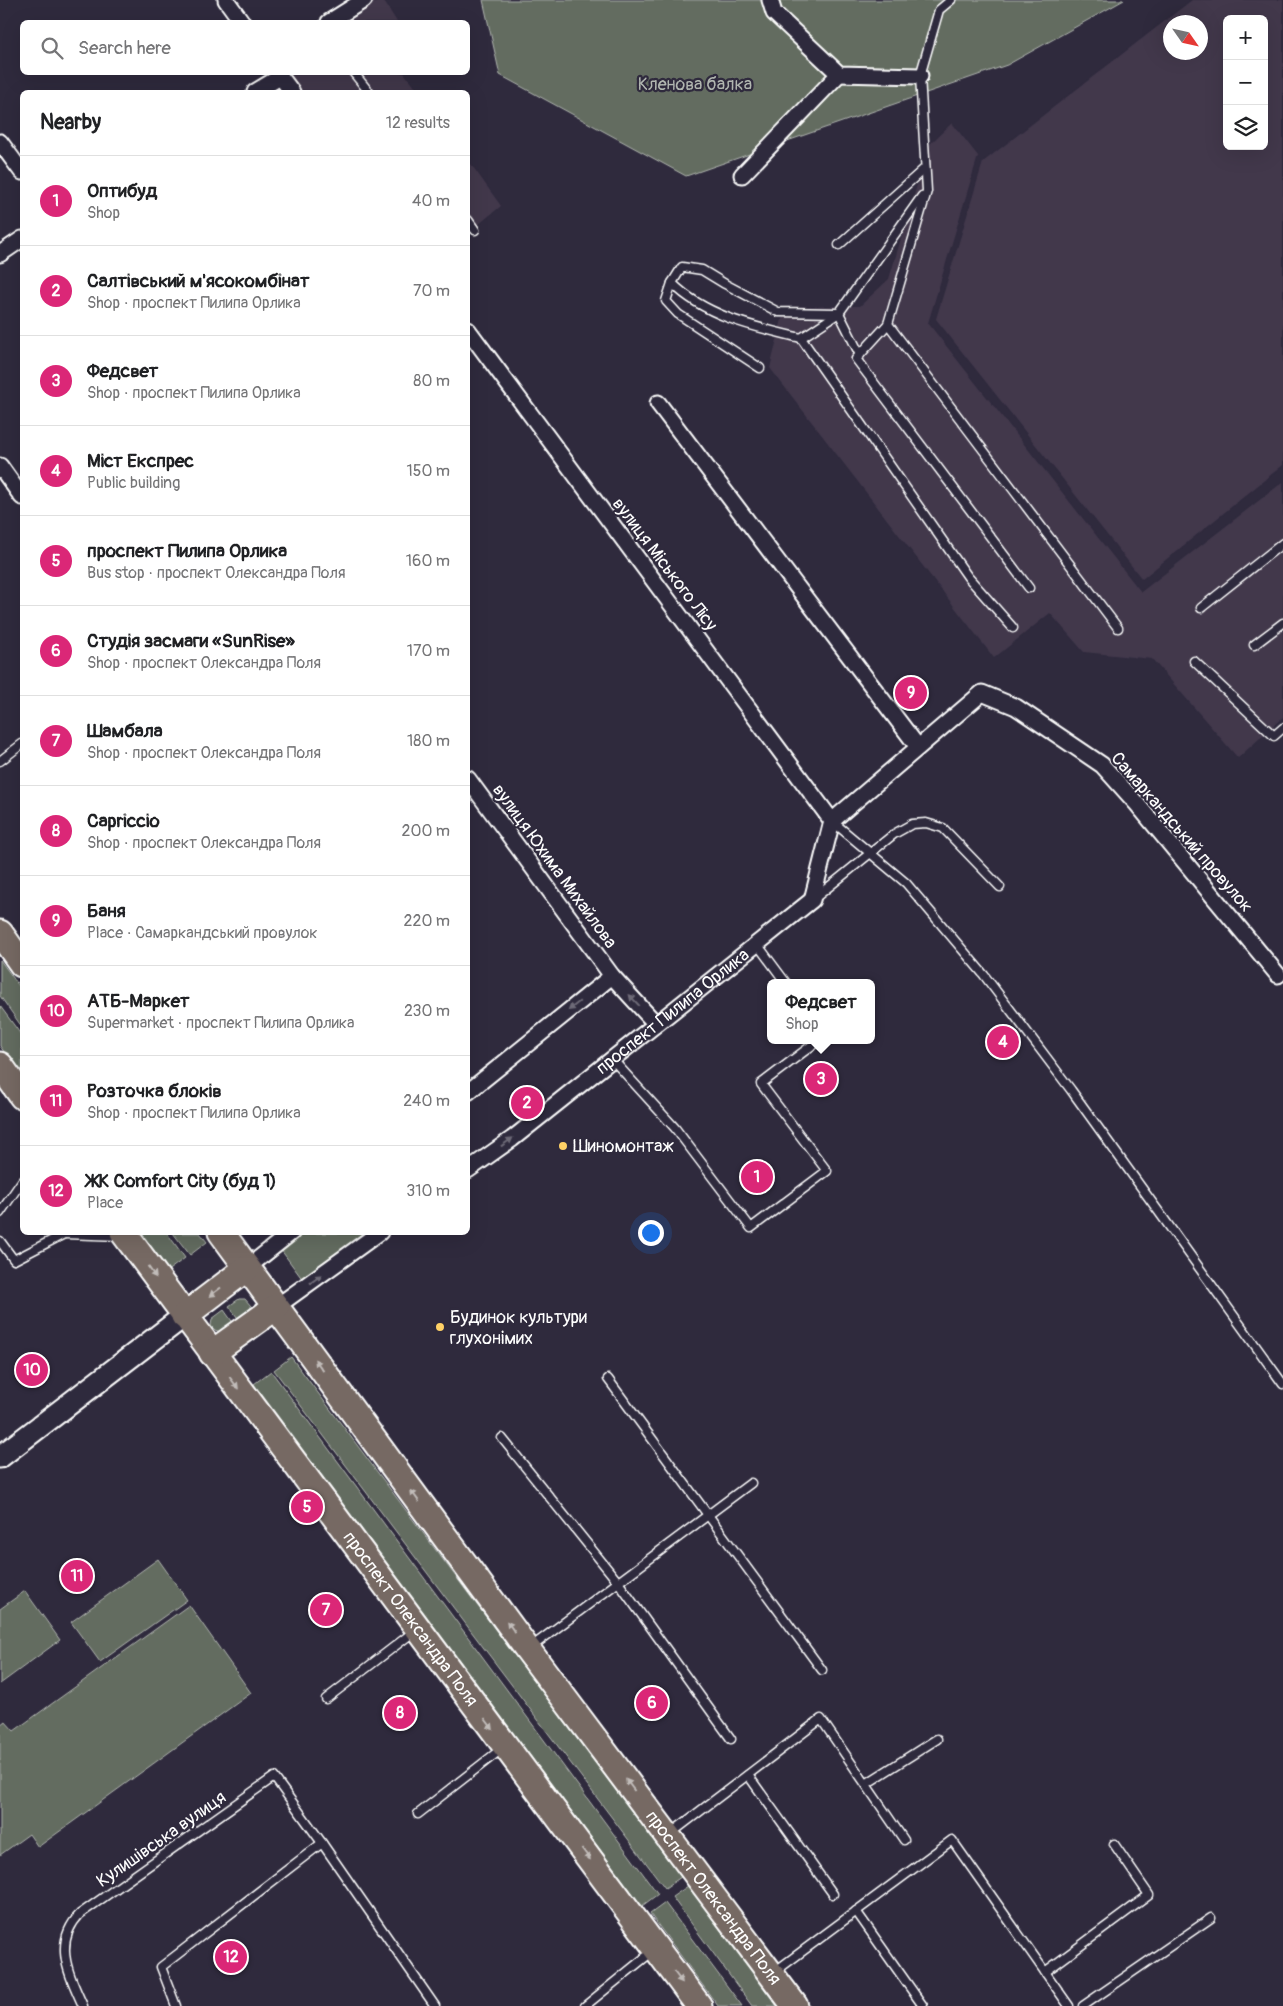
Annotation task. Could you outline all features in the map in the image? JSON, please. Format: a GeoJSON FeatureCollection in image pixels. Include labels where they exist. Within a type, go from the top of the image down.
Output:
{"type":"FeatureCollection","features":[{"type":"Feature","properties":{"kind":"main road"},"geometry":{"type":"LineString","coordinates":[[0,933],[20,961]]}},
{"type":"Feature","properties":{"kind":"main road"},"geometry":{"type":"LineString","coordinates":[[0,1065],[20,1093]]}},
{"type":"Feature","properties":{"kind":"main road","name":"проспект Олександра Поля"},"geometry":{"type":"LineString","coordinates":[[125,1235],[700,2006]]}},
{"type":"Feature","properties":{"kind":"main road","name":"проспект Олександра Поля"},"geometry":{"type":"LineString","coordinates":[[223,1235],[528,1650],[795,2006]]}},
{"type":"Feature","properties":{"kind":"main road"},"geometry":{"type":"LineString","coordinates":[[0,1457],[247,1268]]}},
{"type":"Feature","properties":{"kind":"main road"},"geometry":{"type":"LineString","coordinates":[[212,1354],[276,1307]]}},
{"type":"Feature","properties":{"kind":"street"},"geometry":{"type":"LineString","coordinates":[[226,0],[241,20]]}},
{"type":"Feature","properties":{"kind":"street"},"geometry":{"type":"LineString","coordinates":[[332,20],[364,0]]}},
{"type":"Feature","properties":{"kind":"street"},"geometry":{"type":"LineString","coordinates":[[770,0],[774,13],[839,74],[920,76]]}},
{"type":"Feature","properties":{"kind":"street"},"geometry":{"type":"LineString","coordinates":[[742,175],[839,74]]}},
{"type":"Feature","properties":{"kind":"street"},"geometry":{"type":"LineString","coordinates":[[258,90],[278,75],[290,90]]}},
{"type":"Feature","properties":{"kind":"street"},"geometry":{"type":"LineString","coordinates":[[0,142],[20,169]]}},
{"type":"Feature","properties":{"kind":"street"},"geometry":{"type":"LineString","coordinates":[[0,254],[20,240]]}},
{"type":"Feature","properties":{"kind":"street","name":"вулиця Міського Лісу"},"geometry":{"type":"LineString","coordinates":[[470,333],[832,821]]}},
{"type":"Feature","properties":{"kind":"street"},"geometry":{"type":"LineString","coordinates":[[658,403],[918,747]]}},
{"type":"Feature","properties":{"kind":"street"},"geometry":{"type":"LineString","coordinates":[[0,466],[20,494]]}},
{"type":"Feature","properties":{"kind":"street","name":"Самаркандський провулок"},"geometry":{"type":"LineString","coordinates":[[832,821],[982,693],[1016,707],[1102,764],[1278,975]]}},
{"type":"Feature","properties":{"kind":"street","name":"вулиця Юхима Михайлова"},"geometry":{"type":"LineString","coordinates":[[470,782],[612,976],[656,1024]]}},
{"type":"Feature","properties":{"kind":"street"},"geometry":{"type":"LineString","coordinates":[[812,900],[832,821]]}},
{"type":"Feature","properties":{"kind":"street","name":"проспект Пилипа Орлика"},"geometry":{"type":"LineString","coordinates":[[470,1169],[512,1138],[812,900]]}},
{"type":"Feature","properties":{"kind":"street"},"geometry":{"type":"LineString","coordinates":[[470,1090],[612,976]]}},
{"type":"Feature","properties":{"kind":"street"},"geometry":{"type":"LineString","coordinates":[[247,1268],[288,1235]]}},
{"type":"Feature","properties":{"kind":"street"},"geometry":{"type":"LineString","coordinates":[[276,1307],[376,1235]]}},
{"type":"Feature","properties":{"kind":"lane"},"geometry":{"type":"LineString","coordinates":[[951,0],[939,10],[920,76],[926,191],[888,324],[856,359],[1029,588]]}},
{"type":"Feature","properties":{"kind":"lane"},"geometry":{"type":"LineString","coordinates":[[355,75],[367,90]]}},
{"type":"Feature","properties":{"kind":"lane"},"geometry":{"type":"LineString","coordinates":[[839,245],[925,168]]}},
{"type":"Feature","properties":{"kind":"lane"},"geometry":{"type":"LineString","coordinates":[[801,338],[839,313],[926,191]]}},
{"type":"Feature","properties":{"kind":"lane"},"geometry":{"type":"LineString","coordinates":[[470,223],[475,230]]}},
{"type":"Feature","properties":{"kind":"lane"},"geometry":{"type":"LineString","coordinates":[[760,368],[678,314],[666,301],[672,283],[682,267],[702,270],[724,284],[778,312],[839,313]]}},
{"type":"Feature","properties":{"kind":"lane"},"geometry":{"type":"LineString","coordinates":[[672,283],[682,293],[741,324],[801,338],[968,576],[1013,628]]}},
{"type":"Feature","properties":{"kind":"lane"},"geometry":{"type":"LineString","coordinates":[[839,313],[860,355]]}},
{"type":"Feature","properties":{"kind":"lane"},"geometry":{"type":"LineString","coordinates":[[888,324],[1118,628]]}},
{"type":"Feature","properties":{"kind":"lane"},"geometry":{"type":"LineString","coordinates":[[1201,608],[1283,543]]}},
{"type":"Feature","properties":{"kind":"lane"},"geometry":{"type":"LineString","coordinates":[[1254,646],[1283,623]]}},
{"type":"Feature","properties":{"kind":"lane"},"geometry":{"type":"LineString","coordinates":[[1194,661],[1274,736],[1283,728]]}},
{"type":"Feature","properties":{"kind":"lane"},"geometry":{"type":"LineString","coordinates":[[0,761],[20,746]]}},
{"type":"Feature","properties":{"kind":"lane"},"geometry":{"type":"LineString","coordinates":[[832,821],[906,883],[984,975],[1071,1090],[1283,1384]]}},
{"type":"Feature","properties":{"kind":"lane"},"geometry":{"type":"LineString","coordinates":[[812,900],[894,834],[912,824],[926,823],[943,828],[1000,886]]}},
{"type":"Feature","properties":{"kind":"lane"},"geometry":{"type":"LineString","coordinates":[[757,944],[783,979]]}},
{"type":"Feature","properties":{"kind":"lane"},"geometry":{"type":"LineString","coordinates":[[612,1059],[675,1128],[751,1228],[827,1171],[761,1084],[814,1044]]}},
{"type":"Feature","properties":{"kind":"lane"},"geometry":{"type":"LineString","coordinates":[[0,1213],[20,1184]]}},
{"type":"Feature","properties":{"kind":"lane"},"geometry":{"type":"LineString","coordinates":[[0,1241],[14,1260],[61,1235]]}},
{"type":"Feature","properties":{"kind":"lane"},"geometry":{"type":"LineString","coordinates":[[608,1379],[822,1670]]}},
{"type":"Feature","properties":{"kind":"lane"},"geometry":{"type":"LineString","coordinates":[[502,1438],[618,1582],[731,1739]]}},
{"type":"Feature","properties":{"kind":"lane"},"geometry":{"type":"LineString","coordinates":[[528,1650],[751,1483]]}},
{"type":"Feature","properties":{"kind":"lane"},"geometry":{"type":"LineString","coordinates":[[326,1699],[418,1629]]}},
{"type":"Feature","properties":{"kind":"lane"},"geometry":{"type":"LineString","coordinates":[[668,1835],[821,1719],[904,1840]]}},
{"type":"Feature","properties":{"kind":"lane"},"geometry":{"type":"LineString","coordinates":[[866,1784],[937,1739]]}},
{"type":"Feature","properties":{"kind":"lane"},"geometry":{"type":"LineString","coordinates":[[418,1814],[505,1746]]}},
{"type":"Feature","properties":{"kind":"lane"},"geometry":{"type":"LineString","coordinates":[[748,1775],[833,1894]]}},
{"type":"Feature","properties":{"kind":"lane","name":"Кулишівська вулиця"},"geometry":{"type":"LineString","coordinates":[[83,2006],[70,1977],[65,1956],[65,1938],[70,1924],[80,1914],[274,1777],[322,1843]]}},
{"type":"Feature","properties":{"kind":"lane"},"geometry":{"type":"LineString","coordinates":[[771,1974],[952,1840],[1069,2006]]}},
{"type":"Feature","properties":{"kind":"lane"},"geometry":{"type":"LineString","coordinates":[[176,2006],[161,1966],[322,1843],[435,2006]]}},
{"type":"Feature","properties":{"kind":"lane"},"geometry":{"type":"LineString","coordinates":[[1045,1972],[1150,1895],[1114,1844]]}},
{"type":"Feature","properties":{"kind":"lane"},"geometry":{"type":"LineString","coordinates":[[856,1911],[923,2006]]}},
{"type":"Feature","properties":{"kind":"lane"},"geometry":{"type":"LineString","coordinates":[[1083,2006],[1211,1918]]}},
{"type":"Feature","properties":{"kind":"lane"},"geometry":{"type":"LineString","coordinates":[[585,2006],[656,1948]]}},
{"type":"Feature","properties":{"kind":"shaded area"},"geometry":{"type":"Polygon","coordinates":[[[378,0],[383,0],[396,20],[348,20],[378,0]]]}},
{"type":"Feature","properties":{"kind":"shaded area"},"geometry":{"type":"Polygon","coordinates":[[[1192,0],[1283,0],[1283,465],[1142,579],[936,319],[983,162],[1163,22],[1163,60],[1208,60],[1208,15],[1173,15],[1192,0]]]}},
{"type":"Feature","properties":{"kind":"shaded area"},"geometry":{"type":"Polygon","coordinates":[[[289,75],[406,75],[417,90],[300,90],[289,75]]]}},
{"type":"Feature","properties":{"kind":"shaded area"},"geometry":{"type":"Polygon","coordinates":[[[952,123],[978,156],[928,323],[1141,592],[1283,482],[1283,717],[1238,758],[1152,659],[1084,652],[1050,613],[994,658],[770,368],[785,307],[860,306],[889,279],[929,145],[952,123]]]}},
{"type":"Feature","properties":{"kind":"shaded area"},"geometry":{"type":"Polygon","coordinates":[[[470,163],[501,206],[470,231],[470,163]]]}},
{"type":"Feature","properties":{"kind":"green space","name":"Кленова балка"},"geometry":{"type":"Polygon","coordinates":[[[483,0],[1124,0],[1007,65],[686,176],[500,75],[483,0]]]}},
{"type":"Feature","properties":{"kind":"green space"},"geometry":{"type":"Polygon","coordinates":[[[0,960],[20,987],[20,1024],[0,996],[0,960]]]}},
{"type":"Feature","properties":{"kind":"green space"},"geometry":{"type":"Polygon","coordinates":[[[0,1006],[20,1033],[20,1074],[0,1046],[0,1006]]]}},
{"type":"Feature","properties":{"kind":"green space"},"geometry":{"type":"Polygon","coordinates":[[[138,1235],[168,1235],[185,1258],[166,1272],[138,1235]]]}},
{"type":"Feature","properties":{"kind":"green space"},"geometry":{"type":"Polygon","coordinates":[[[175,1235],[202,1235],[207,1242],[190,1255],[175,1235]]]}},
{"type":"Feature","properties":{"kind":"green space"},"geometry":{"type":"Polygon","coordinates":[[[300,1235],[365,1235],[303,1280],[281,1250],[300,1235]]]}},
{"type":"Feature","properties":{"kind":"green space"},"geometry":{"type":"Polygon","coordinates":[[[239,1299],[245,1299],[251,1306],[250,1312],[240,1321],[229,1306],[239,1299]]]}},
{"type":"Feature","properties":{"kind":"green space"},"geometry":{"type":"Polygon","coordinates":[[[224,1310],[234,1324],[220,1332],[211,1326],[212,1319],[224,1310]]]}},
{"type":"Feature","properties":{"kind":"green space"},"geometry":{"type":"Polygon","coordinates":[[[291,1357],[681,1877],[665,1888],[274,1370],[291,1357]]]}},
{"type":"Feature","properties":{"kind":"green space"},"geometry":{"type":"Polygon","coordinates":[[[271,1371],[658,1894],[642,1906],[254,1384],[271,1371]]]}},
{"type":"Feature","properties":{"kind":"green space"},"geometry":{"type":"Polygon","coordinates":[[[158,1559],[187,1600],[100,1662],[71,1622],[158,1559]]]}},
{"type":"Feature","properties":{"kind":"green space"},"geometry":{"type":"Polygon","coordinates":[[[25,1591],[60,1640],[0,1684],[0,1609],[25,1591]]]}},
{"type":"Feature","properties":{"kind":"green space"},"geometry":{"type":"Polygon","coordinates":[[[189,1605],[251,1693],[38,1847],[29,1834],[0,1855],[0,1725],[5,1721],[14,1731],[189,1605]]]}},
{"type":"Feature","properties":{"kind":"green space"},"geometry":{"type":"Polygon","coordinates":[[[688,1886],[777,2006],[752,2006],[672,1897],[688,1886]]]}},
{"type":"Feature","properties":{"kind":"green space"},"geometry":{"type":"Polygon","coordinates":[[[665,1903],[742,2006],[718,2006],[650,1914],[665,1903]]]}},
{"type":"Feature","properties":{"kind":"place","name":"Баня"},"geometry":{"type":"Point","coordinates":[911,693]}},
{"type":"Feature","properties":{"kind":"place","name":"Міст Експрес"},"geometry":{"type":"Point","coordinates":[1003,1042]}},
{"type":"Feature","properties":{"kind":"place","name":"Федсвет"},"geometry":{"type":"Point","coordinates":[821,1079]}},
{"type":"Feature","properties":{"kind":"place","name":"Салтівський м'ясокомбінат"},"geometry":{"type":"Point","coordinates":[527,1103]}},
{"type":"Feature","properties":{"kind":"place","name":"Шиномонтаж"},"geometry":{"type":"Point","coordinates":[563,1146]}},
{"type":"Feature","properties":{"kind":"place","name":"Оптибуд"},"geometry":{"type":"Point","coordinates":[757,1177]}},
{"type":"Feature","properties":{"kind":"place","name":"Будинок культури глухонімих"},"geometry":{"type":"Point","coordinates":[440,1327]}},
{"type":"Feature","properties":{"kind":"place","name":"АТБ-Маркет"},"geometry":{"type":"Point","coordinates":[32,1370]}},
{"type":"Feature","properties":{"kind":"place","name":"проспект Пилипа Орлика"},"geometry":{"type":"Point","coordinates":[307,1507]}},
{"type":"Feature","properties":{"kind":"place","name":"Розточка блоків"},"geometry":{"type":"Point","coordinates":[77,1576]}},
{"type":"Feature","properties":{"kind":"place","name":"Шамбала"},"geometry":{"type":"Point","coordinates":[326,1610]}},
{"type":"Feature","properties":{"kind":"place","name":"Студія засмаги «SunRise»"},"geometry":{"type":"Point","coordinates":[652,1703]}},
{"type":"Feature","properties":{"kind":"place","name":"Capriccio"},"geometry":{"type":"Point","coordinates":[400,1713]}},
{"type":"Feature","properties":{"kind":"place","name":"ЖК Comfort City (буд 1)"},"geometry":{"type":"Point","coordinates":[231,1957]}}]}
